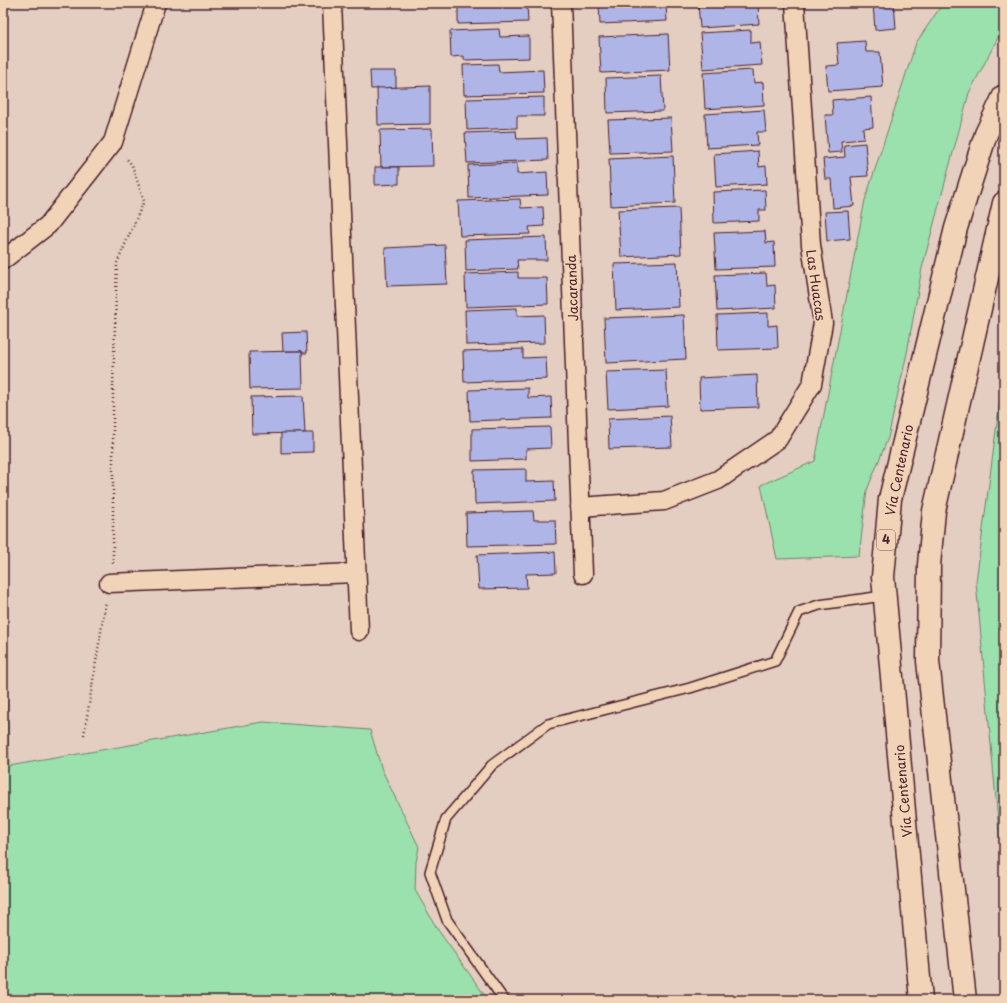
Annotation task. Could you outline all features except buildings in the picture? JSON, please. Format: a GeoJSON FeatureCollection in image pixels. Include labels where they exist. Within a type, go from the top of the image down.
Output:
{"type":"FeatureCollection","features":[{"type":"Feature","properties":{"kind":"highway","name":"Vía Centenario"},"geometry":{"type":"LineString","coordinates":[[922,1000],[890,647],[882,577],[890,499],[956,228],[986,134],[1004,96]]}},
{"type":"Feature","properties":{"kind":"highway"},"geometry":{"type":"LineString","coordinates":[[965,1000],[928,660],[929,564],[934,511],[1004,203]]}},
{"type":"Feature","properties":{"kind":"street"},"geometry":{"type":"LineString","coordinates":[[3,260],[48,225],[113,142],[156,3]]}},
{"type":"Feature","properties":{"kind":"street"},"geometry":{"type":"LineString","coordinates":[[332,3],[359,631]]}},
{"type":"Feature","properties":{"kind":"street","name":"Jacaranda"},"geometry":{"type":"LineString","coordinates":[[562,3],[583,574]]}},
{"type":"Feature","properties":{"kind":"street","name":"Las Huacas"},"geometry":{"type":"LineString","coordinates":[[580,507],[664,501],[718,480],[778,439],[812,384],[823,323],[810,245],[795,3]]}},
{"type":"Feature","properties":{"kind":"street"},"geometry":{"type":"LineString","coordinates":[[109,583],[356,573]]}},
{"type":"Feature","properties":{"kind":"lane"},"geometry":{"type":"LineString","coordinates":[[504,1000],[447,920],[430,872],[446,819],[492,765],[548,724],[690,688],[774,661],[799,612],[819,605],[884,596]]}},
{"type":"Feature","properties":{"kind":"path"},"geometry":{"type":"LineString","coordinates":[[84,735],[113,563],[113,387],[117,263],[144,202],[132,165],[113,142]]}},
{"type":"Feature","properties":{"kind":"green space"},"geometry":{"type":"Polygon","coordinates":[[[943,3],[1004,3],[1004,26],[969,93],[922,268],[907,353],[888,438],[867,490],[859,556],[777,559],[761,485],[815,461],[865,200],[916,43],[943,3]]]}},
{"type":"Feature","properties":{"kind":"green space"},"geometry":{"type":"Polygon","coordinates":[[[1004,370],[1004,886],[976,582],[1004,370]]]}},
{"type":"Feature","properties":{"kind":"green space"},"geometry":{"type":"Polygon","coordinates":[[[3,545],[9,766],[263,722],[370,730],[382,770],[419,847],[416,862],[415,890],[438,930],[488,1000],[3,1000],[3,545]]]}}]}
